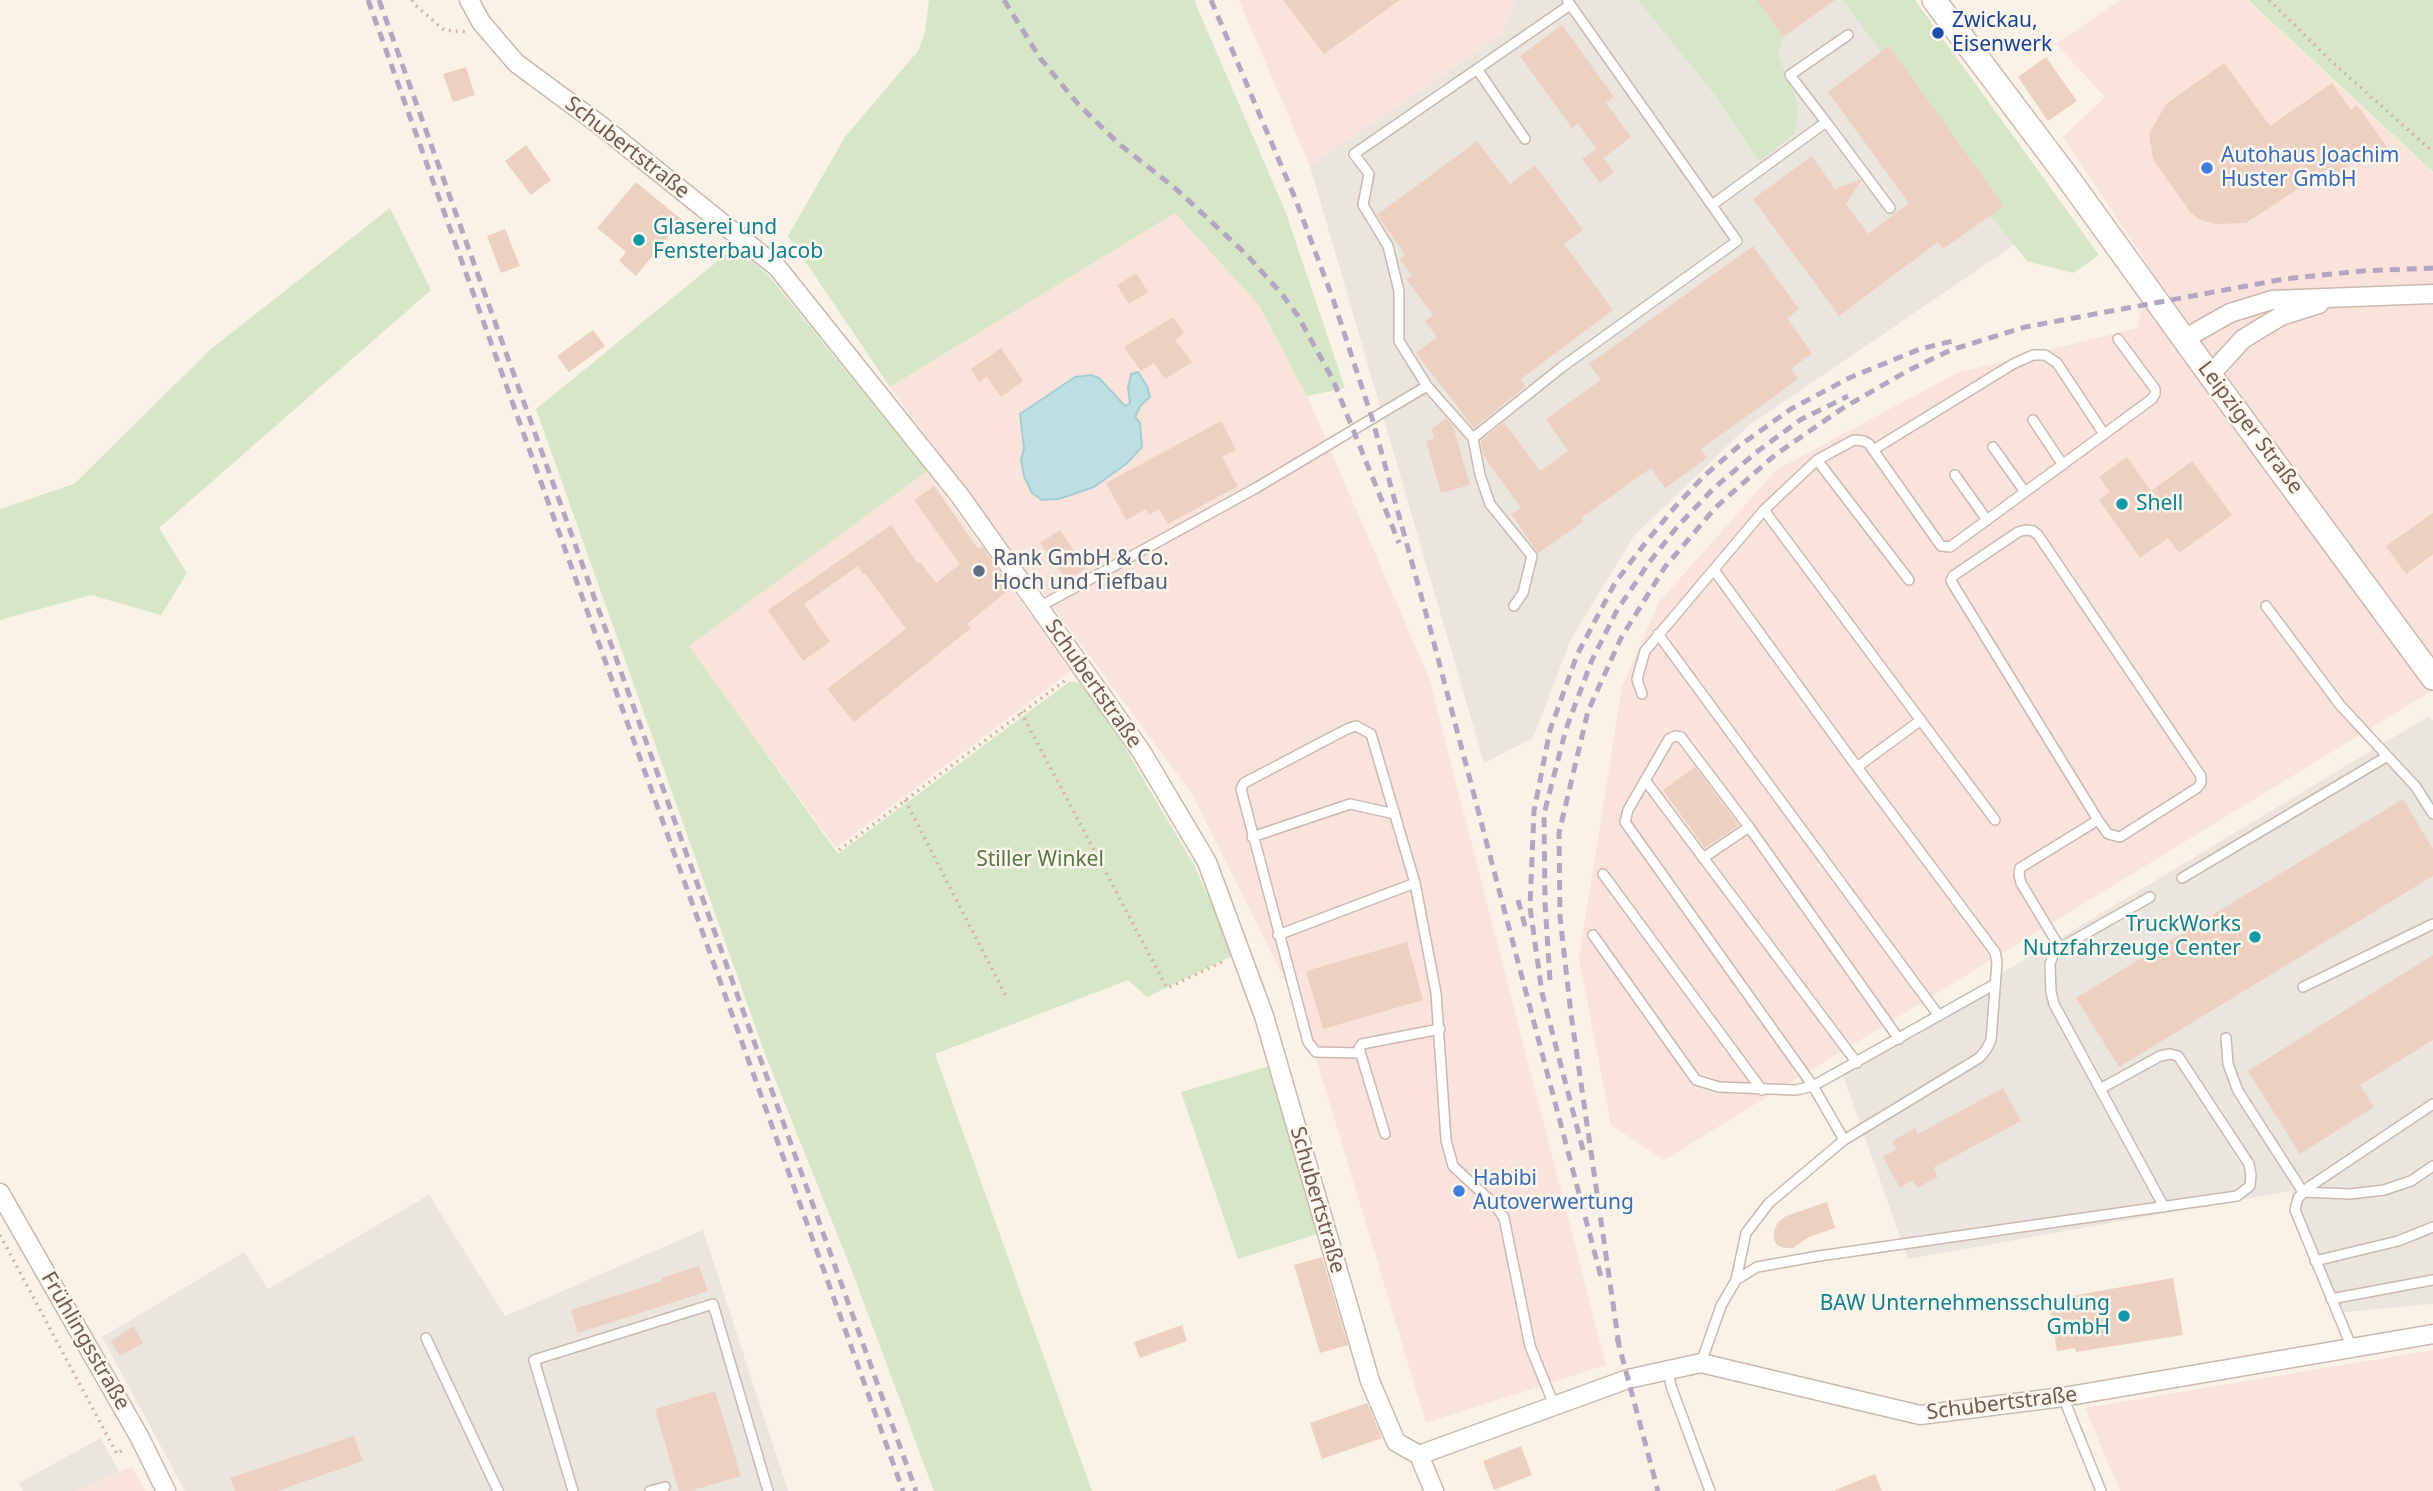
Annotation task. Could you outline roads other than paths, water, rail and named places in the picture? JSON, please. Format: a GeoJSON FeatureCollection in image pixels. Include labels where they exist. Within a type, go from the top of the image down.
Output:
{"type":"FeatureCollection","features":[{"type":"Feature","properties":{"kind":"street","name":"Schubertstraße"},"geometry":{"type":"LineString","coordinates":[[470,0],[481,22],[516,63],[600,125],[777,267],[960,496],[1142,751],[1207,862],[1264,1016],[1370,1381],[1396,1442],[1419,1455],[1434,1491]]}},
{"type":"Feature","properties":{"kind":"street","name":"Leipziger Straße"},"geometry":{"type":"LineString","coordinates":[[1934,0],[2068,178],[2433,678]]}},
{"type":"Feature","properties":{"kind":"street"},"geometry":{"type":"LineString","coordinates":[[2184,339],[2230,313],[2272,300],[2433,294]]}},
{"type":"Feature","properties":{"kind":"street"},"geometry":{"type":"LineString","coordinates":[[2210,375],[2243,339],[2281,316],[2345,296]]}},
{"type":"Feature","properties":{"kind":"street","name":"Frühlingsstraße"},"geometry":{"type":"LineString","coordinates":[[0,1193],[140,1438],[166,1491]]}},
{"type":"Feature","properties":{"kind":"street","name":"Schubertstraße"},"geometry":{"type":"LineString","coordinates":[[1419,1455],[1628,1379],[1701,1363],[1920,1415],[2063,1398],[2433,1335]]}},
{"type":"Feature","properties":{"kind":"lane"},"geometry":{"type":"LineString","coordinates":[[1473,438],[1562,367],[1737,241],[1568,3],[1354,154],[1369,174],[1363,205],[1388,246],[1399,291],[1399,341],[1427,386],[1473,438],[1480,475],[1490,503],[1532,556],[1523,593],[1514,606]]}},
{"type":"Feature","properties":{"kind":"lane"},"geometry":{"type":"LineString","coordinates":[[1849,35],[1790,75],[1889,208]]}},
{"type":"Feature","properties":{"kind":"lane"},"geometry":{"type":"LineString","coordinates":[[1477,69],[1525,139]]}},
{"type":"Feature","properties":{"kind":"lane"},"geometry":{"type":"LineString","coordinates":[[1712,205],[1826,122]]}},
{"type":"Feature","properties":{"kind":"lane"},"geometry":{"type":"LineString","coordinates":[[1642,694],[1637,678],[1645,651],[1764,510],[1817,460],[1854,440],[1864,441],[1941,546],[1950,547],[2152,399],[2155,389],[2118,339]]}},
{"type":"Feature","properties":{"kind":"lane"},"geometry":{"type":"LineString","coordinates":[[1873,450],[2013,363],[2033,355],[2045,355],[2057,363],[2104,434]]}},
{"type":"Feature","properties":{"kind":"lane"},"geometry":{"type":"LineString","coordinates":[[1039,607],[1256,488],[1427,386]]}},
{"type":"Feature","properties":{"kind":"lane"},"geometry":{"type":"LineString","coordinates":[[2033,420],[2063,465]]}},
{"type":"Feature","properties":{"kind":"lane"},"geometry":{"type":"LineString","coordinates":[[1993,447],[2025,492]]}},
{"type":"Feature","properties":{"kind":"lane"},"geometry":{"type":"LineString","coordinates":[[1817,460],[1909,580]]}},
{"type":"Feature","properties":{"kind":"lane"},"geometry":{"type":"LineString","coordinates":[[1955,475],[1987,520]]}},
{"type":"Feature","properties":{"kind":"lane"},"geometry":{"type":"LineString","coordinates":[[1764,510],[1995,820]]}},
{"type":"Feature","properties":{"kind":"lane"},"geometry":{"type":"LineString","coordinates":[[2033,531],[2038,535],[2200,776],[2201,783],[2197,788],[2120,837],[2108,834],[2098,820],[1951,581],[1953,576],[2018,532],[2033,531]]}},
{"type":"Feature","properties":{"kind":"lane"},"geometry":{"type":"LineString","coordinates":[[1701,1363],[1721,1306],[1736,1280],[1746,1233],[1769,1203],[1844,1140],[1979,1058],[1986,1050],[1990,1040],[1997,962],[1995,951],[1714,570]]}},
{"type":"Feature","properties":{"kind":"lane"},"geometry":{"type":"LineString","coordinates":[[2266,607],[2340,705],[2416,787],[2433,814]]}},
{"type":"Feature","properties":{"kind":"lane"},"geometry":{"type":"LineString","coordinates":[[1658,634],[1939,1016]]}},
{"type":"Feature","properties":{"kind":"lane"},"geometry":{"type":"LineString","coordinates":[[1857,767],[1921,720]]}},
{"type":"Feature","properties":{"kind":"lane"},"geometry":{"type":"LineString","coordinates":[[1359,1054],[1317,1052],[1311,1048],[1278,935],[1241,789],[1244,783],[1356,726],[1371,734],[1415,883],[1436,993],[1447,1140],[1453,1166],[1504,1218],[1530,1346],[1554,1405]]}},
{"type":"Feature","properties":{"kind":"lane"},"geometry":{"type":"LineString","coordinates":[[1844,1140],[1814,1086],[1625,822],[1628,810],[1669,739],[1681,737],[1749,827],[1899,1039]]}},
{"type":"Feature","properties":{"kind":"lane"},"geometry":{"type":"LineString","coordinates":[[2182,878],[2386,757]]}},
{"type":"Feature","properties":{"kind":"lane"},"geometry":{"type":"LineString","coordinates":[[1645,780],[1857,1063]]}},
{"type":"Feature","properties":{"kind":"lane"},"geometry":{"type":"LineString","coordinates":[[1252,837],[1350,804],[1395,814]]}},
{"type":"Feature","properties":{"kind":"lane"},"geometry":{"type":"LineString","coordinates":[[2060,948],[2021,883],[2020,868],[2098,820]]}},
{"type":"Feature","properties":{"kind":"lane"},"geometry":{"type":"LineString","coordinates":[[1703,858],[1749,827]]}},
{"type":"Feature","properties":{"kind":"lane"},"geometry":{"type":"LineString","coordinates":[[1603,874],[1762,1090]]}},
{"type":"Feature","properties":{"kind":"lane"},"geometry":{"type":"LineString","coordinates":[[1278,935],[1415,883]]}},
{"type":"Feature","properties":{"kind":"lane"},"geometry":{"type":"LineString","coordinates":[[2150,897],[2060,948],[2053,955],[2050,964],[2054,1004],[2164,1207]]}},
{"type":"Feature","properties":{"kind":"lane"},"geometry":{"type":"LineString","coordinates":[[2303,987],[2433,924]]}},
{"type":"Feature","properties":{"kind":"lane"},"geometry":{"type":"LineString","coordinates":[[1593,935],[1696,1080],[1719,1087],[1796,1090],[1814,1086],[1995,984]]}},
{"type":"Feature","properties":{"kind":"lane"},"geometry":{"type":"LineString","coordinates":[[1385,1135],[1359,1054],[1362,1044],[1440,1029]]}},
{"type":"Feature","properties":{"kind":"lane"},"geometry":{"type":"LineString","coordinates":[[2226,1038],[2228,1064],[2238,1091],[2302,1192]]}},
{"type":"Feature","properties":{"kind":"lane"},"geometry":{"type":"LineString","coordinates":[[1736,1280],[1757,1267],[2237,1196],[2250,1186],[2249,1164],[2178,1056],[2160,1056],[2100,1089]]}},
{"type":"Feature","properties":{"kind":"lane"},"geometry":{"type":"LineString","coordinates":[[2352,1349],[2295,1210],[2302,1192],[2433,1104]]}},
{"type":"Feature","properties":{"kind":"lane"},"geometry":{"type":"LineString","coordinates":[[2302,1192],[2375,1192],[2396,1187],[2433,1166]]}},
{"type":"Feature","properties":{"kind":"lane"},"geometry":{"type":"LineString","coordinates":[[2315,1261],[2398,1241],[2433,1227]]}},
{"type":"Feature","properties":{"kind":"lane"},"geometry":{"type":"LineString","coordinates":[[2331,1299],[2433,1280]]}},
{"type":"Feature","properties":{"kind":"lane"},"geometry":{"type":"LineString","coordinates":[[573,1491],[534,1360],[713,1304],[768,1491]]}},
{"type":"Feature","properties":{"kind":"lane"},"geometry":{"type":"LineString","coordinates":[[426,1338],[498,1491]]}},
{"type":"Feature","properties":{"kind":"lane"},"geometry":{"type":"LineString","coordinates":[[1668,1370],[1671,1386],[1710,1491]]}},
{"type":"Feature","properties":{"kind":"lane"},"geometry":{"type":"LineString","coordinates":[[2063,1398],[2101,1491]]}},
{"type":"Feature","properties":{"kind":"lane"},"geometry":{"type":"LineString","coordinates":[[650,1491],[665,1487]]}},
{"type":"Feature","properties":{"kind":"water"},"geometry":{"type":"Polygon","coordinates":[[[1138,372],[1150,397],[1141,405],[1135,417],[1140,423],[1142,447],[1126,464],[1094,487],[1059,499],[1042,500],[1032,493],[1024,476],[1021,459],[1024,449],[1020,414],[1075,377],[1091,375],[1099,378],[1125,406],[1130,403],[1128,388],[1131,374],[1138,372]]]}},
{"type":"Feature","properties":{"kind":"railway"},"geometry":{"type":"LineString","coordinates":[[368,0],[903,1491]]}},
{"type":"Feature","properties":{"kind":"railway"},"geometry":{"type":"LineString","coordinates":[[379,0],[916,1491]]}},
{"type":"Feature","properties":{"kind":"railway"},"geometry":{"type":"LineString","coordinates":[[1004,0],[1040,58],[1078,104],[1119,144],[1175,188],[1246,254],[1298,316],[1333,380],[1399,543]]}},
{"type":"Feature","properties":{"kind":"railway"},"geometry":{"type":"LineString","coordinates":[[1211,0],[1295,198],[1333,299],[1372,418],[1601,1277]]}},
{"type":"Feature","properties":{"kind":"railway"},"geometry":{"type":"LineString","coordinates":[[1619,1345],[1571,1014],[1560,917],[1559,833],[1588,711],[1621,638],[1665,567],[1716,507],[1775,455],[1843,408],[1909,370],[1951,350],[2025,327],[2284,279],[2362,271],[2433,268]]}},
{"type":"Feature","properties":{"kind":"railway"},"geometry":{"type":"LineString","coordinates":[[1583,1150],[1542,993],[1530,907],[1534,811],[1550,730],[1577,655],[1615,583],[1643,546],[1705,475],[1739,446],[1791,409],[1849,378],[1920,349],[1957,340]]}},
{"type":"Feature","properties":{"kind":"railway"},"geometry":{"type":"LineString","coordinates":[[1550,980],[1545,903],[1544,814],[1566,729],[1592,660],[1616,612],[1677,527],[1714,488],[1800,420],[1848,396]]}},
{"type":"Feature","properties":{"kind":"railway"},"geometry":{"type":"LineString","coordinates":[[1518,900],[1525,926]]}},
{"type":"Feature","properties":{"kind":"railway"},"geometry":{"type":"LineString","coordinates":[[1617,1338],[1658,1491]]}},
{"type":"Feature","properties":{"kind":"place","name":"Zwickau, Eisenwerk"},"geometry":{"type":"Point","coordinates":[1938,33]}},
{"type":"Feature","properties":{"kind":"place","name":"Autohaus Joachim Huster GmbH"},"geometry":{"type":"Point","coordinates":[2207,168]}},
{"type":"Feature","properties":{"kind":"place","name":"Glaserei und Fensterbau Jacob"},"geometry":{"type":"Point","coordinates":[639,240]}},
{"type":"Feature","properties":{"kind":"place","name":"Shell"},"geometry":{"type":"Point","coordinates":[2122,504]}},
{"type":"Feature","properties":{"kind":"place","name":"Rank GmbH & Co. Hoch und Tiefbau"},"geometry":{"type":"Point","coordinates":[979,571]}},
{"type":"Feature","properties":{"kind":"place","name":"TruckWorks Nutzfahrzeuge Center"},"geometry":{"type":"Point","coordinates":[2255,937]}},
{"type":"Feature","properties":{"kind":"place","name":"Habibi Autoverwertung"},"geometry":{"type":"Point","coordinates":[1459,1191]}},
{"type":"Feature","properties":{"kind":"place","name":"BAW Unternehmensschulung GmbH"},"geometry":{"type":"Point","coordinates":[2124,1316]}},
{"type":"Feature","properties":{"kind":"park label","name":"Stiller Winkel"},"geometry":{"type":"Point","coordinates":[1040,860]}}]}
